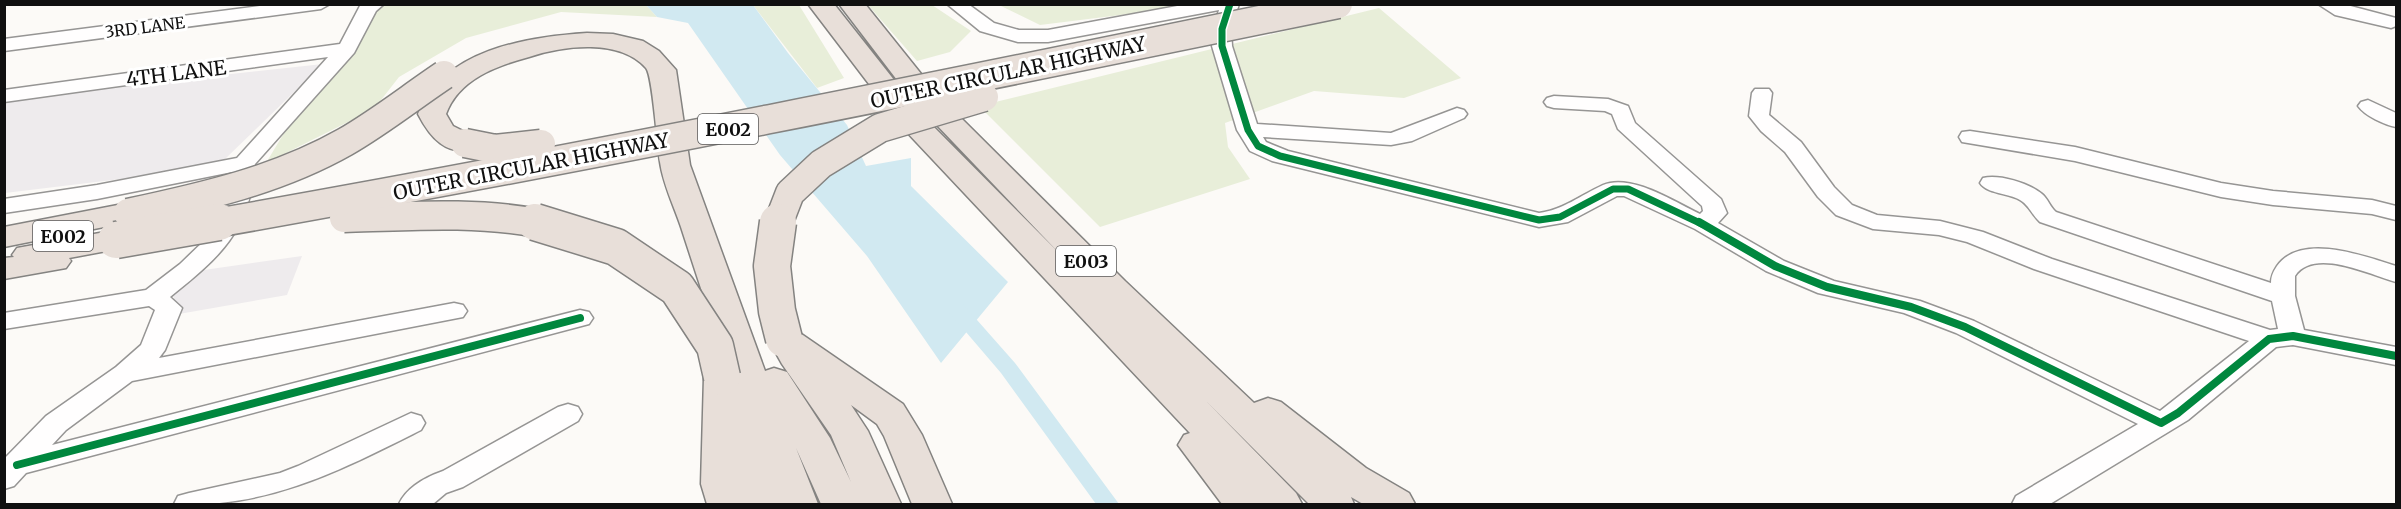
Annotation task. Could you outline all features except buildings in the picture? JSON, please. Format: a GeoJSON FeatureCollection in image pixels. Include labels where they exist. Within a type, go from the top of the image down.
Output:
{"type":"FeatureCollection","features":[{"type":"Feature","properties":{"kind":"highway","name":"E003"},"geometry":{"type":"LineString","coordinates":[[820,4],[911,120],[1282,504]]}},
{"type":"Feature","properties":{"kind":"highway","name":"E003"},"geometry":{"type":"LineString","coordinates":[[850,4],[920,91],[1054,229],[1334,504]]}},
{"type":"Feature","properties":{"kind":"highway","name":"OUTER CIRCULAR HIGHWAY"},"geometry":{"type":"LineString","coordinates":[[4,259],[119,232],[781,104],[1270,4]]}},
{"type":"Feature","properties":{"kind":"highway","name":"OUTER CIRCULAR HIGHWAY"},"geometry":{"type":"LineString","coordinates":[[4,246],[376,195],[775,120],[1338,4]]}},
{"type":"Feature","properties":{"kind":"highway"},"geometry":{"type":"LineString","coordinates":[[862,504],[822,416],[793,366],[777,311],[772,266],[778,218],[790,193],[821,164],[880,128],[967,102],[1308,11]]}},
{"type":"Feature","properties":{"kind":"highway"},"geometry":{"type":"LineString","coordinates":[[4,269],[119,232],[205,196],[284,171],[345,142],[444,75],[517,44],[557,36],[593,34],[626,38],[650,45],[665,55],[674,69],[697,175],[765,453],[782,504]]}},
{"type":"Feature","properties":{"kind":"highway"},"geometry":{"type":"LineString","coordinates":[[781,104],[533,145],[495,149],[465,143],[442,132],[432,114],[439,97],[459,77],[489,62],[540,45],[581,40],[611,42],[634,47],[652,58],[662,70],[675,165],[748,376],[798,504]]}},
{"type":"Feature","properties":{"kind":"highway"},"geometry":{"type":"LineString","coordinates":[[4,237],[119,232],[240,231],[361,216],[470,215],[549,225],[616,247],[677,288],[715,346],[748,376],[816,448],[841,504]]}},
{"type":"Feature","properties":{"kind":"highway"},"geometry":{"type":"LineString","coordinates":[[1054,229],[1288,429],[1353,479],[1395,504]]}},
{"type":"Feature","properties":{"kind":"highway"},"geometry":{"type":"LineString","coordinates":[[1065,280],[1245,504]]}},
{"type":"Feature","properties":{"kind":"highway"},"geometry":{"type":"LineString","coordinates":[[784,339],[819,392],[849,431],[881,504]]}},
{"type":"Feature","properties":{"kind":"highway"},"geometry":{"type":"LineString","coordinates":[[784,339],[879,422],[918,504]]}},
{"type":"Feature","properties":{"kind":"highway"},"geometry":{"type":"LineString","coordinates":[[784,339],[890,414],[903,435],[932,504]]}},
{"type":"Feature","properties":{"kind":"highway"},"geometry":{"type":"LineString","coordinates":[[726,504],[721,484],[748,376]]}},
{"type":"Feature","properties":{"kind":"highway"},"geometry":{"type":"LineString","coordinates":[[743,504],[735,480],[731,450],[731,399],[748,376]]}},
{"type":"Feature","properties":{"kind":"highway"},"geometry":{"type":"LineString","coordinates":[[748,376],[748,429],[757,483],[764,504]]}},
{"type":"Feature","properties":{"kind":"highway"},"geometry":{"type":"LineString","coordinates":[[748,376],[822,504]]}},
{"type":"Feature","properties":{"kind":"highway"},"geometry":{"type":"LineString","coordinates":[[819,392],[863,425],[902,504]]}},
{"type":"Feature","properties":{"kind":"street","name":"3RD LANE"},"geometry":{"type":"LineString","coordinates":[[4,45],[321,4]]}},
{"type":"Feature","properties":{"kind":"street"},"geometry":{"type":"LineString","coordinates":[[956,4],[987,27],[1018,36],[1048,36],[1221,4]]}},
{"type":"Feature","properties":{"kind":"street"},"geometry":{"type":"LineString","coordinates":[[1230,4],[1222,29],[1222,46],[1248,130],[1258,146],[1280,156],[1539,220],[1560,217],[1613,189],[1628,189],[1703,224],[1775,266],[1827,287],[1911,307],[1965,327],[2161,423]]}},
{"type":"Feature","properties":{"kind":"street"},"geometry":{"type":"LineString","coordinates":[[2327,4],[2342,11],[2395,26]]}},
{"type":"Feature","properties":{"kind":"street"},"geometry":{"type":"LineString","coordinates":[[4,206],[97,192],[243,163],[347,49],[368,6]]}},
{"type":"Feature","properties":{"kind":"street","name":"4TH LANE"},"geometry":{"type":"LineString","coordinates":[[4,96],[347,49]]}},
{"type":"Feature","properties":{"kind":"street"},"geometry":{"type":"LineString","coordinates":[[1762,93],[1759,116],[1768,128],[1793,147],[1826,192],[1844,210],[1873,222],[1940,228],[1975,237],[2043,264],[2269,339],[2293,336],[2397,356]]}},
{"type":"Feature","properties":{"kind":"street"},"geometry":{"type":"LineString","coordinates":[[1554,102],[1608,105],[1621,110],[1625,125],[1713,204],[1715,213],[1703,224]]}},
{"type":"Feature","properties":{"kind":"street"},"geometry":{"type":"LineString","coordinates":[[2368,106],[2397,121]]}},
{"type":"Feature","properties":{"kind":"street"},"geometry":{"type":"LineString","coordinates":[[1248,130],[1397,139],[1456,114]]}},
{"type":"Feature","properties":{"kind":"street"},"geometry":{"type":"LineString","coordinates":[[1970,137],[2075,154],[2221,190],[2273,198],[2372,207],[2397,213]]}},
{"type":"Feature","properties":{"kind":"street"},"geometry":{"type":"LineString","coordinates":[[4,321],[153,297],[199,261],[221,239],[236,214],[243,178],[243,163]]}},
{"type":"Feature","properties":{"kind":"street"},"geometry":{"type":"LineString","coordinates":[[1991,183],[2030,196],[2037,202],[2040,211],[2048,217],[2283,296]]}},
{"type":"Feature","properties":{"kind":"street"},"geometry":{"type":"LineString","coordinates":[[2293,336],[2283,296],[2283,276],[2294,262],[2312,256],[2341,258],[2397,274]]}},
{"type":"Feature","properties":{"kind":"street"},"geometry":{"type":"LineString","coordinates":[[11,471],[56,423],[125,373],[152,350],[169,308],[153,297]]}},
{"type":"Feature","properties":{"kind":"street"},"geometry":{"type":"LineString","coordinates":[[125,373],[454,311]]}},
{"type":"Feature","properties":{"kind":"street"},"geometry":{"type":"LineString","coordinates":[[11,471],[580,318]]}},
{"type":"Feature","properties":{"kind":"street"},"geometry":{"type":"LineString","coordinates":[[2027,504],[2178,413],[2269,339]]}},
{"type":"Feature","properties":{"kind":"street"},"geometry":{"type":"LineString","coordinates":[[414,504],[436,485],[453,479],[568,414]]}},
{"type":"Feature","properties":{"kind":"street"},"geometry":{"type":"LineString","coordinates":[[189,504],[284,483],[308,474],[411,423]]}},
{"type":"Feature","properties":{"kind":"shaded area"},"geometry":{"type":"Polygon","coordinates":[[[323,64],[224,160],[129,178],[5,193],[4,99],[323,64]]]}},
{"type":"Feature","properties":{"kind":"shaded area"},"geometry":{"type":"Polygon","coordinates":[[[302,256],[287,295],[179,314],[173,295],[197,271],[302,256]]]}},
{"type":"Feature","properties":{"kind":"green space"},"geometry":{"type":"Polygon","coordinates":[[[645,4],[657,17],[561,12],[466,38],[399,77],[374,109],[266,163],[287,128],[358,41],[368,5],[645,4]]]}},
{"type":"Feature","properties":{"kind":"green space"},"geometry":{"type":"Polygon","coordinates":[[[1182,4],[1185,7],[1040,25],[999,5],[1182,4]]]}},
{"type":"Feature","properties":{"kind":"green space"},"geometry":{"type":"Polygon","coordinates":[[[753,5],[799,5],[844,78],[817,88],[753,5]]]}},
{"type":"Feature","properties":{"kind":"green space"},"geometry":{"type":"Polygon","coordinates":[[[868,5],[932,5],[971,31],[950,52],[917,61],[868,5]]]}},
{"type":"Feature","properties":{"kind":"green space"},"geometry":{"type":"Polygon","coordinates":[[[1379,8],[1461,78],[1404,98],[1314,91],[1225,123],[1228,147],[1250,179],[1100,227],[979,106],[1379,8]]]}},
{"type":"Feature","properties":{"kind":"water"},"geometry":{"type":"Polygon","coordinates":[[[646,5],[753,5],[788,53],[847,125],[866,166],[911,158],[911,186],[1008,282],[941,363],[867,256],[780,155],[688,23],[657,17],[646,5]]]}},
{"type":"Feature","properties":{"kind":"waterway"},"geometry":{"type":"LineString","coordinates":[[955,307],[1008,368],[1108,504]]}},
{"type":"Feature","properties":{"kind":"cycle path"},"geometry":{"type":"LineString","coordinates":[[1230,4],[1222,29],[1222,46],[1248,130],[1258,146],[1280,156],[1539,220],[1560,217],[1613,189],[1628,189],[1703,224],[1775,266],[1827,287],[1911,307],[1965,327],[2161,423],[2178,413],[2269,339],[2293,336],[2396,356]]}},
{"type":"Feature","properties":{"kind":"cycle path"},"geometry":{"type":"LineString","coordinates":[[17,465],[580,318]]}}]}
